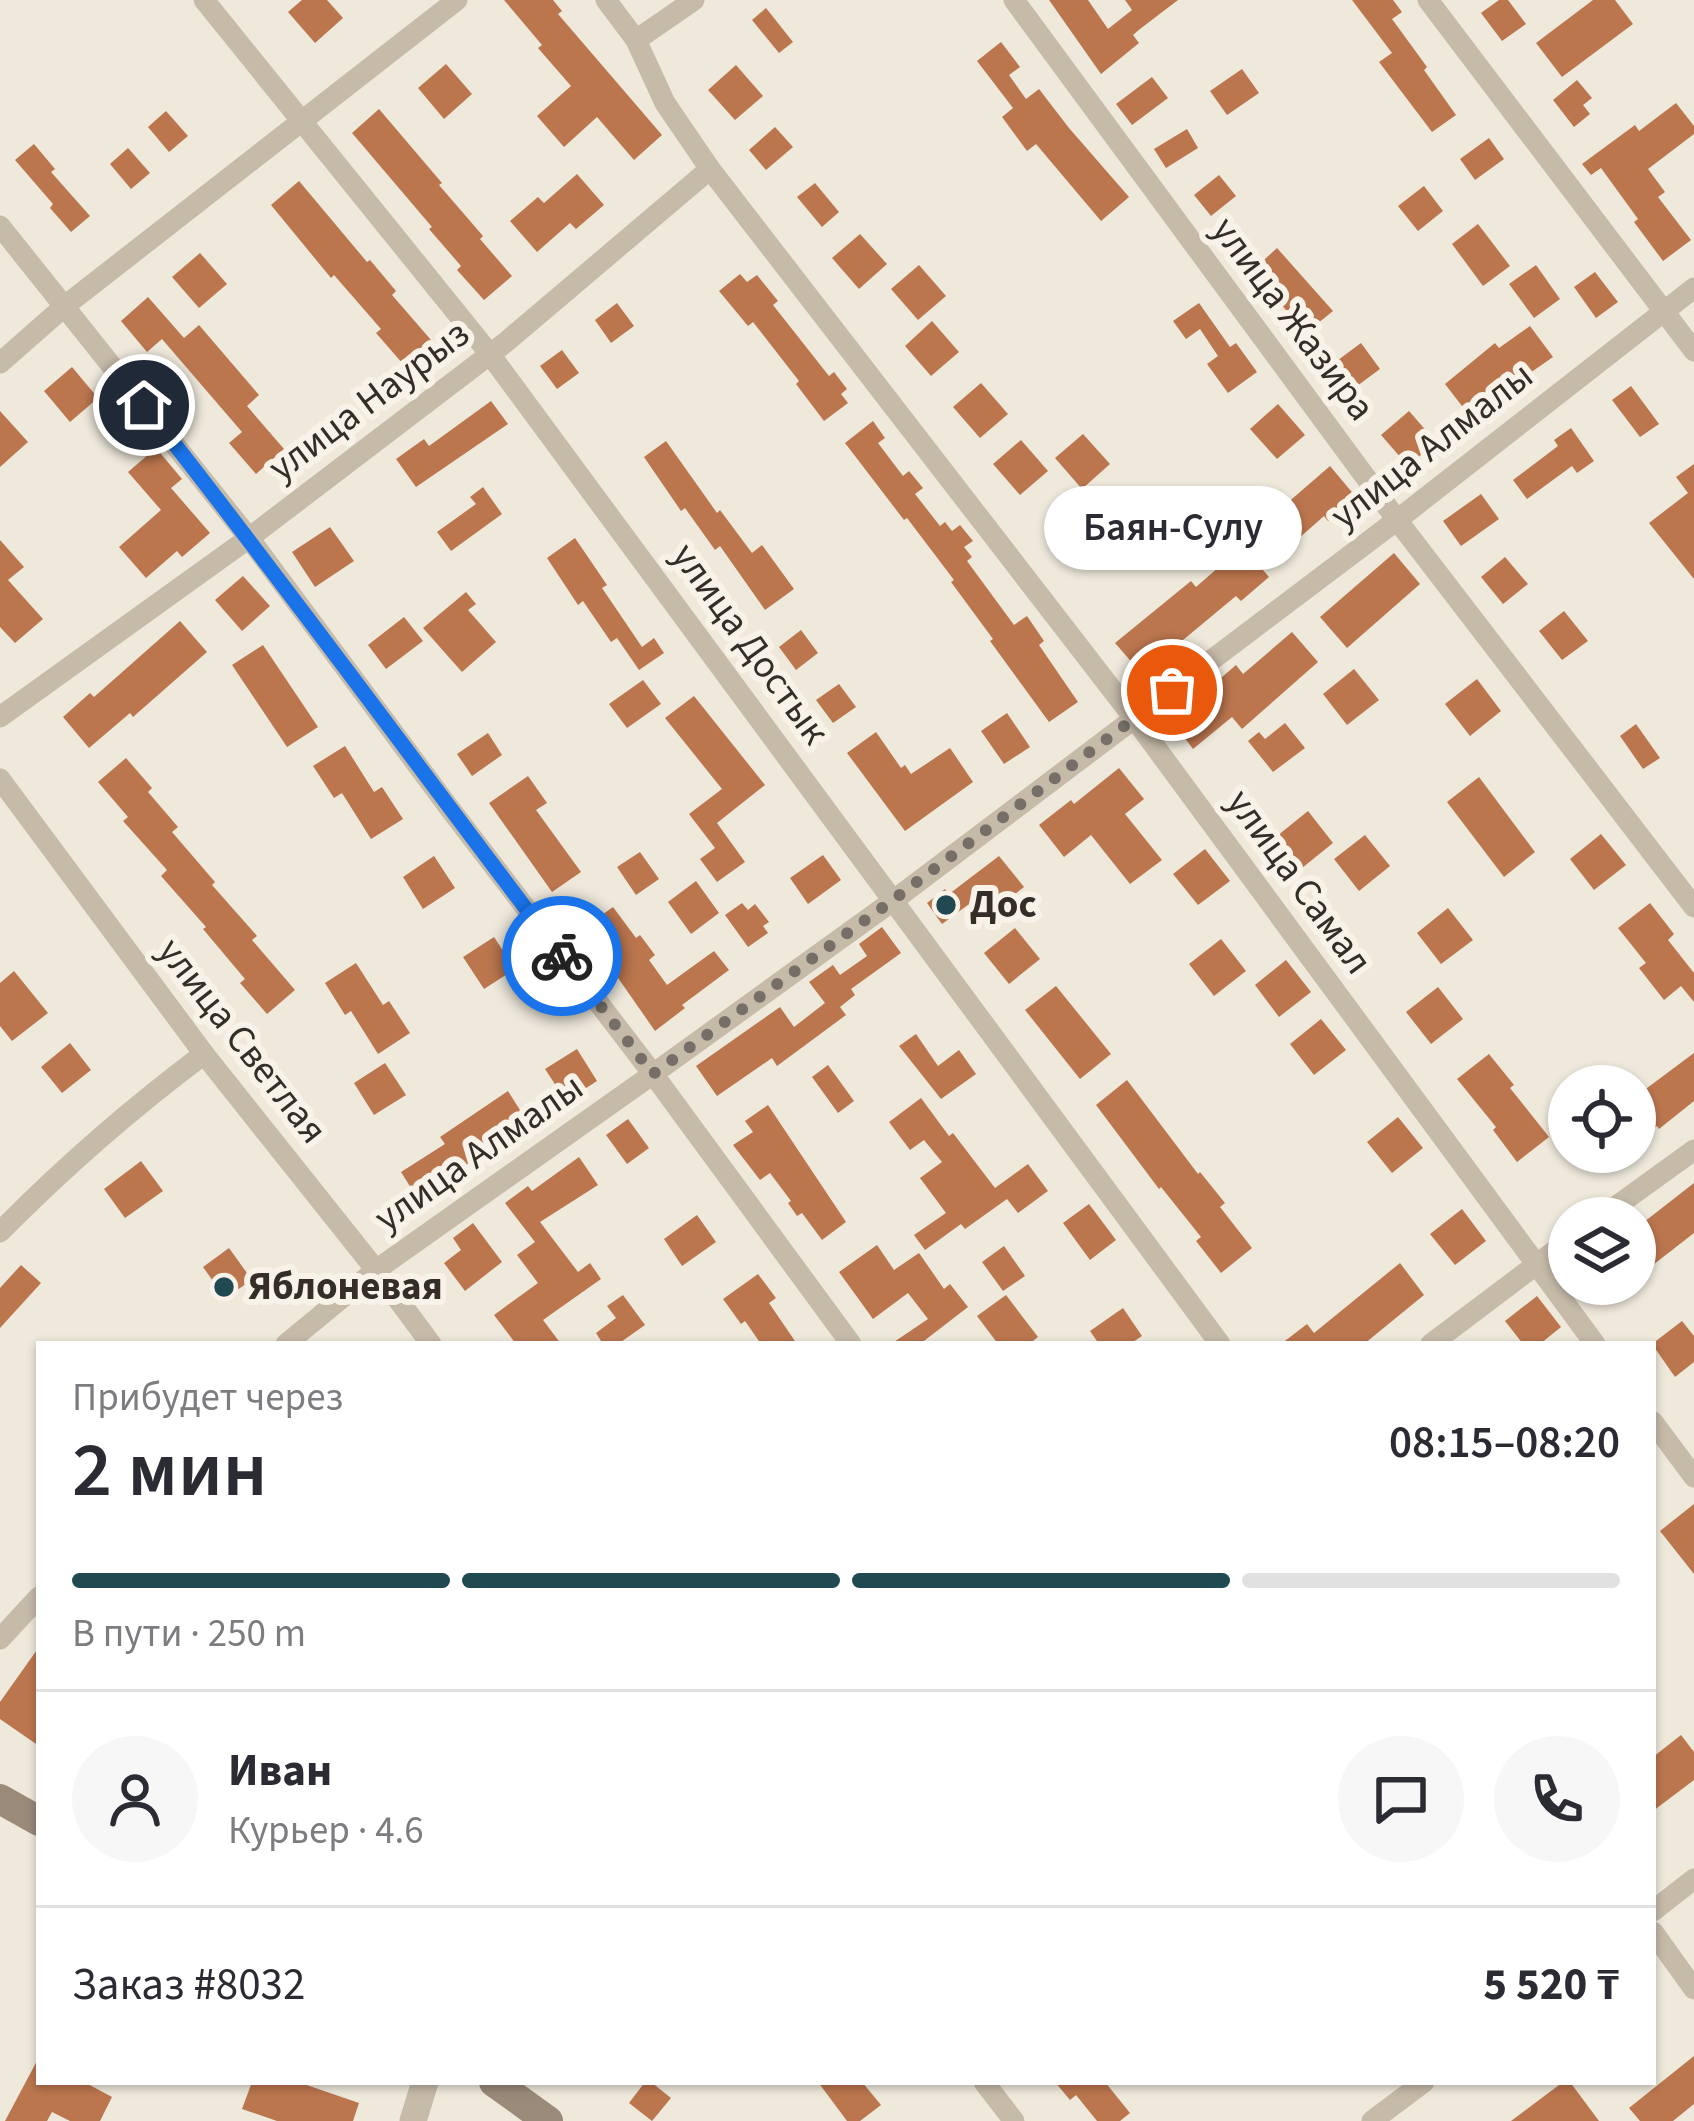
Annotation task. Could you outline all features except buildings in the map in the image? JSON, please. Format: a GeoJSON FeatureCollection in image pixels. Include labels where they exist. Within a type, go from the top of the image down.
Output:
{"type":"FeatureCollection","features":[{"type":"Feature","properties":{"kind":"main road"},"geometry":{"type":"LineString","coordinates":[[0,1799],[36,1819]]}},
{"type":"Feature","properties":{"kind":"main road"},"geometry":{"type":"LineString","coordinates":[[498,2085],[548,2121]]}},
{"type":"Feature","properties":{"kind":"street","name":"улица Достык"},"geometry":{"type":"LineString","coordinates":[[204,0],[489,353],[1218,1341]]}},
{"type":"Feature","properties":{"kind":"street"},"geometry":{"type":"LineString","coordinates":[[0,363],[66,305],[457,0]]}},
{"type":"Feature","properties":{"kind":"street","name":"улица Самал"},"geometry":{"type":"LineString","coordinates":[[607,0],[636,40],[665,103],[710,169],[1134,718],[1593,1341]]}},
{"type":"Feature","properties":{"kind":"street"},"geometry":{"type":"LineString","coordinates":[[636,40],[694,0]]}},
{"type":"Feature","properties":{"kind":"street","name":"улица Жазира"},"geometry":{"type":"LineString","coordinates":[[1014,0],[1397,520],[1694,907]]}},
{"type":"Feature","properties":{"kind":"street"},"geometry":{"type":"LineString","coordinates":[[1428,0],[1694,351]]}},
{"type":"Feature","properties":{"kind":"street","name":"улица Наурыз"},"geometry":{"type":"LineString","coordinates":[[0,717],[249,538],[506,342],[710,169]]}},
{"type":"Feature","properties":{"kind":"street"},"geometry":{"type":"LineString","coordinates":[[0,226],[249,538],[849,1341]]}},
{"type":"Feature","properties":{"kind":"street","name":"улица Алмалы"},"geometry":{"type":"LineString","coordinates":[[290,1341],[376,1270],[893,900],[1397,520],[1694,288]]}},
{"type":"Feature","properties":{"kind":"street","name":"улица Светлая"},"geometry":{"type":"LineString","coordinates":[[0,779],[204,1054],[428,1341]]}},
{"type":"Feature","properties":{"kind":"street"},"geometry":{"type":"LineString","coordinates":[[0,1232],[149,1096],[204,1054]]}},
{"type":"Feature","properties":{"kind":"street"},"geometry":{"type":"LineString","coordinates":[[1629,1197],[1694,1150]]}},
{"type":"Feature","properties":{"kind":"street"},"geometry":{"type":"LineString","coordinates":[[1435,1341],[1548,1255]]}},
{"type":"Feature","properties":{"kind":"street"},"geometry":{"type":"LineString","coordinates":[[1656,1426],[1694,1478]]}},
{"type":"Feature","properties":{"kind":"street"},"geometry":{"type":"LineString","coordinates":[[0,1640],[36,1601]]}},
{"type":"Feature","properties":{"kind":"street"},"geometry":{"type":"LineString","coordinates":[[1656,1909],[1694,1879]]}},
{"type":"Feature","properties":{"kind":"street"},"geometry":{"type":"LineString","coordinates":[[1656,1936],[1694,1989]]}},
{"type":"Feature","properties":{"kind":"street"},"geometry":{"type":"LineString","coordinates":[[413,2121],[424,2085]]}},
{"type":"Feature","properties":{"kind":"street"},"geometry":{"type":"LineString","coordinates":[[986,2085],[1014,2121]]}},
{"type":"Feature","properties":{"kind":"street"},"geometry":{"type":"LineString","coordinates":[[1372,2121],[1420,2085]]}},
{"type":"Feature","properties":{"kind":"way so far"},"geometry":{"type":"LineString","coordinates":[[562,956],[653,1074],[1172,690]]}},
{"type":"Feature","properties":{"kind":"place","name":"Баян-Сулу"},"geometry":{"type":"Point","coordinates":[1172,690]}},
{"type":"Feature","properties":{"kind":"place","name":"Дос"},"geometry":{"type":"Point","coordinates":[946,905]}},
{"type":"Feature","properties":{"kind":"place","name":"Яблоневая"},"geometry":{"type":"Point","coordinates":[224,1287]}},
{"type":"Feature","properties":{"kind":"route"},"geometry":{"type":"LineString","coordinates":[[144,405],[562,956]]}}]}
